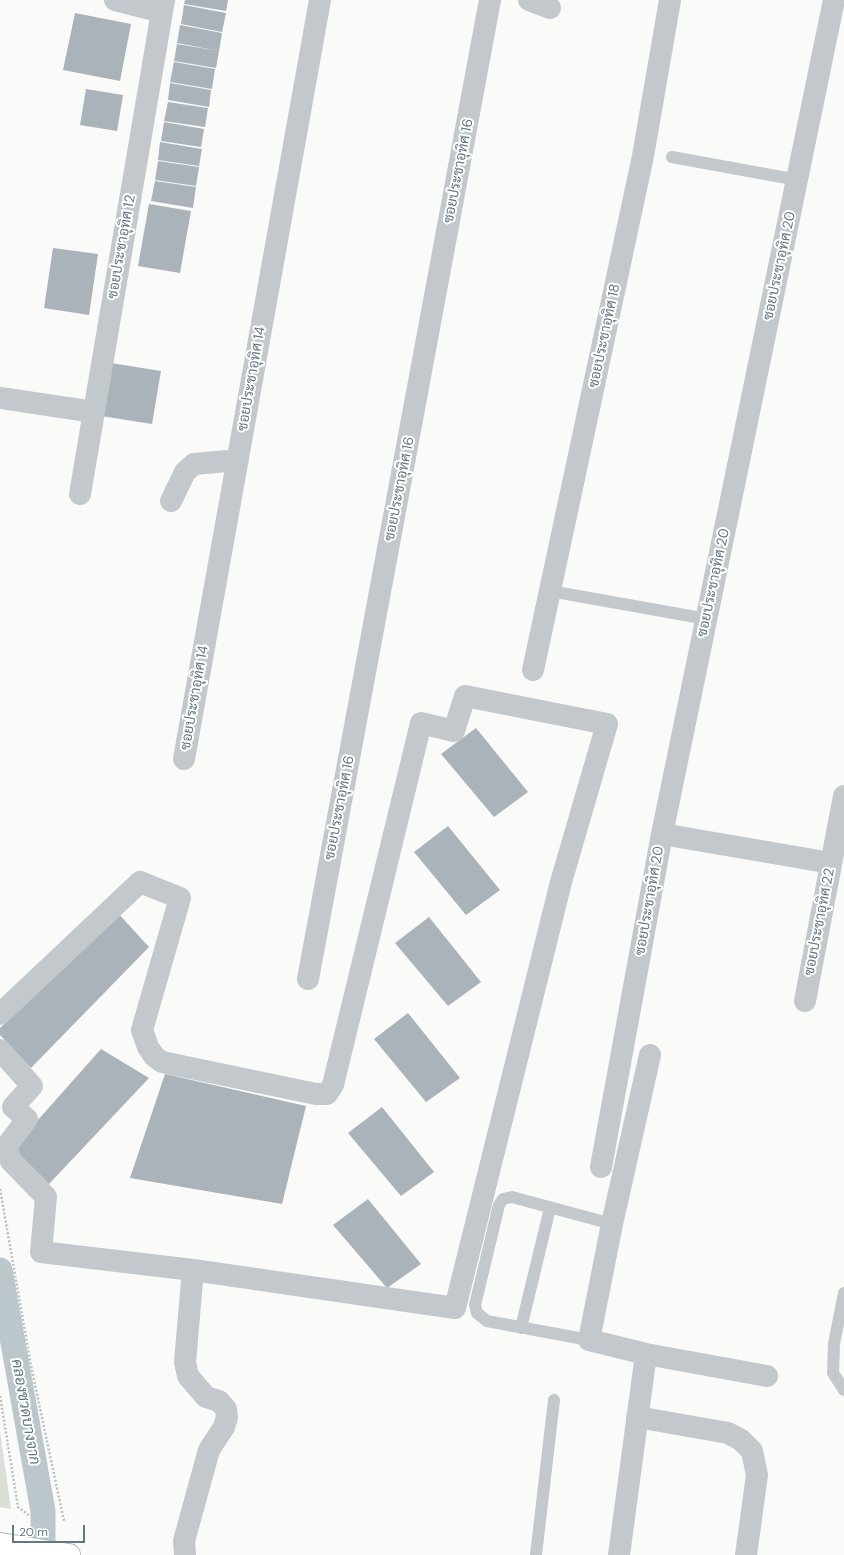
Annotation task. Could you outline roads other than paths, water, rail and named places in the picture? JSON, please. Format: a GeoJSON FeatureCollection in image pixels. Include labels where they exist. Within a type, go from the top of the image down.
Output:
{"type":"FeatureCollection","features":[{"type":"Feature","properties":{"kind":"street"},"geometry":{"type":"LineString","coordinates":[[115,0],[163,6]]}},
{"type":"Feature","properties":{"kind":"street","name":"ซอยประชาอุทิศ 14"},"geometry":{"type":"LineString","coordinates":[[184,759],[320,0]]}},
{"type":"Feature","properties":{"kind":"street","name":"ซอยประชาอุทิศ 16"},"geometry":{"type":"LineString","coordinates":[[308,979],[490,0]]}},
{"type":"Feature","properties":{"kind":"street"},"geometry":{"type":"LineString","coordinates":[[529,0],[550,8]]}},
{"type":"Feature","properties":{"kind":"street","name":"ซอยประชาอุทิศ 18"},"geometry":{"type":"LineString","coordinates":[[533,670],[643,156],[670,0]]}},
{"type":"Feature","properties":{"kind":"street","name":"ซอยประชาอุทิศ 20"},"geometry":{"type":"LineString","coordinates":[[601,1167],[662,834],[834,0]]}},
{"type":"Feature","properties":{"kind":"street","name":"ซอยประชาอุทิศ 12"},"geometry":{"type":"LineString","coordinates":[[80,494],[163,6]]}},
{"type":"Feature","properties":{"kind":"street"},"geometry":{"type":"LineString","coordinates":[[0,398],[94,412]]}},
{"type":"Feature","properties":{"kind":"street"},"geometry":{"type":"LineString","coordinates":[[171,501],[185,472],[194,464],[238,460]]}},
{"type":"Feature","properties":{"kind":"street"},"geometry":{"type":"LineString","coordinates":[[0,1014],[140,882],[180,898],[142,1030],[148,1047],[154,1056],[162,1062],[316,1094],[327,1094],[333,1085],[421,723],[454,731],[465,696],[607,724],[561,882],[455,1308],[193,1270],[41,1252],[46,1198],[11,1161],[6,1147],[28,1119],[13,1107],[32,1086],[0,1050]]}},
{"type":"Feature","properties":{"kind":"street","name":"ซอยประชาอุทิศ 22"},"geometry":{"type":"LineString","coordinates":[[805,1001],[844,796]]}},
{"type":"Feature","properties":{"kind":"street"},"geometry":{"type":"LineString","coordinates":[[662,834],[831,863]]}},
{"type":"Feature","properties":{"kind":"street"},"geometry":{"type":"LineString","coordinates":[[650,1055],[612,1224],[589,1340],[646,1354],[767,1376]]}},
{"type":"Feature","properties":{"kind":"street"},"geometry":{"type":"LineString","coordinates":[[185,1555],[184,1541],[209,1450],[224,1428],[227,1417],[226,1409],[219,1401],[206,1397],[188,1376],[185,1362],[193,1270]]}},
{"type":"Feature","properties":{"kind":"street"},"geometry":{"type":"LineString","coordinates":[[619,1555],[646,1354]]}},
{"type":"Feature","properties":{"kind":"street"},"geometry":{"type":"LineString","coordinates":[[637,1417],[728,1433],[741,1440],[752,1451],[757,1475],[746,1555]]}},
{"type":"Feature","properties":{"kind":"street"},"geometry":{"type":"LineString","coordinates":[[0,1544],[26,1551],[69,1555]]}},
{"type":"Feature","properties":{"kind":"lane"},"geometry":{"type":"LineString","coordinates":[[672,157],[798,180]]}},
{"type":"Feature","properties":{"kind":"lane"},"geometry":{"type":"LineString","coordinates":[[550,591],[707,619]]}},
{"type":"Feature","properties":{"kind":"lane"},"geometry":{"type":"LineString","coordinates":[[589,1340],[487,1321],[478,1313],[475,1305],[499,1205],[503,1199],[512,1197],[612,1224]]}},
{"type":"Feature","properties":{"kind":"lane"},"geometry":{"type":"LineString","coordinates":[[521,1328],[550,1208]]}},
{"type":"Feature","properties":{"kind":"lane"},"geometry":{"type":"LineString","coordinates":[[844,1293],[834,1344],[832,1373],[844,1390]]}},
{"type":"Feature","properties":{"kind":"lane"},"geometry":{"type":"LineString","coordinates":[[536,1555],[554,1400]]}},
{"type":"Feature","properties":{"kind":"waterway","name":"คลองชวดบางจาก"},"geometry":{"type":"LineString","coordinates":[[0,1270],[43,1511],[43,1555]]}}]}
